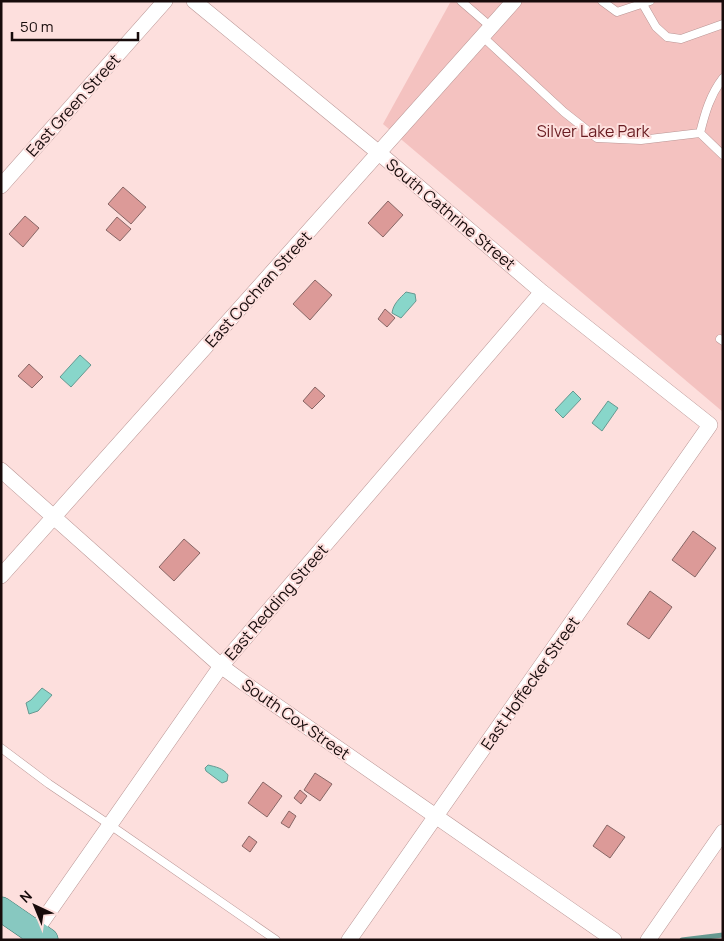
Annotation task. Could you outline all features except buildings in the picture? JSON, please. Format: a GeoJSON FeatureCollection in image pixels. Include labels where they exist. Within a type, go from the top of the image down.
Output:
{"type":"FeatureCollection","features":[{"type":"Feature","properties":{"kind":"main road"},"geometry":{"type":"LineString","coordinates":[[1,909],[37,937]]}},
{"type":"Feature","properties":{"kind":"street","name":"East Green Street"},"geometry":{"type":"LineString","coordinates":[[1,186],[165,1]]}},
{"type":"Feature","properties":{"kind":"street","name":"South Cathrine Street"},"geometry":{"type":"LineString","coordinates":[[194,1],[542,292],[710,425]]}},
{"type":"Feature","properties":{"kind":"street","name":"East Cochran Street"},"geometry":{"type":"LineString","coordinates":[[1,576],[514,1]]}},
{"type":"Feature","properties":{"kind":"street","name":"East Redding Street"},"geometry":{"type":"LineString","coordinates":[[37,937],[110,825],[221,666],[542,292]]}},
{"type":"Feature","properties":{"kind":"street","name":"East Hoffecker Street"},"geometry":{"type":"LineString","coordinates":[[349,940],[710,425]]}},
{"type":"Feature","properties":{"kind":"street","name":"South Cox Street"},"geometry":{"type":"LineString","coordinates":[[1,470],[221,666],[614,940]]}},
{"type":"Feature","properties":{"kind":"street"},"geometry":{"type":"LineString","coordinates":[[648,940],[723,832]]}},
{"type":"Feature","properties":{"kind":"lane"},"geometry":{"type":"LineString","coordinates":[[461,1],[487,32],[564,112],[597,138],[641,140],[700,133]]}},
{"type":"Feature","properties":{"kind":"lane"},"geometry":{"type":"LineString","coordinates":[[602,1],[616,12],[650,1]]}},
{"type":"Feature","properties":{"kind":"lane"},"geometry":{"type":"LineString","coordinates":[[641,3],[656,27],[667,37],[681,39],[723,24]]}},
{"type":"Feature","properties":{"kind":"lane"},"geometry":{"type":"LineString","coordinates":[[700,133],[708,101],[715,87],[723,78]]}},
{"type":"Feature","properties":{"kind":"lane"},"geometry":{"type":"LineString","coordinates":[[700,133],[723,155]]}},
{"type":"Feature","properties":{"kind":"lane"},"geometry":{"type":"LineString","coordinates":[[1,748],[49,784],[276,940]]}},
{"type":"Feature","properties":{"kind":"green space","name":"Silver Lake Park"},"geometry":{"type":"Polygon","coordinates":[[[451,1],[723,1],[723,412],[383,124],[451,1]]]}},
{"type":"Feature","properties":{"kind":"water"},"geometry":{"type":"Polygon","coordinates":[[[406,292],[415,294],[416,301],[401,318],[392,313],[395,304],[406,292]]]}},
{"type":"Feature","properties":{"kind":"water"},"geometry":{"type":"Polygon","coordinates":[[[80,355],[91,365],[71,387],[60,377],[80,355]]]}},
{"type":"Feature","properties":{"kind":"water"},"geometry":{"type":"Polygon","coordinates":[[[573,391],[581,399],[563,418],[555,410],[573,391]]]}},
{"type":"Feature","properties":{"kind":"water"},"geometry":{"type":"Polygon","coordinates":[[[608,401],[618,408],[602,431],[592,423],[608,401]]]}},
{"type":"Feature","properties":{"kind":"water"},"geometry":{"type":"Polygon","coordinates":[[[42,688],[52,695],[38,711],[29,714],[26,703],[42,688]]]}},
{"type":"Feature","properties":{"kind":"water"},"geometry":{"type":"Polygon","coordinates":[[[208,765],[224,771],[228,775],[227,781],[222,783],[206,771],[205,768],[208,765]]]}},
{"type":"Feature","properties":{"kind":"waterway"},"geometry":{"type":"LineString","coordinates":[[682,940],[723,935]]}}]}
